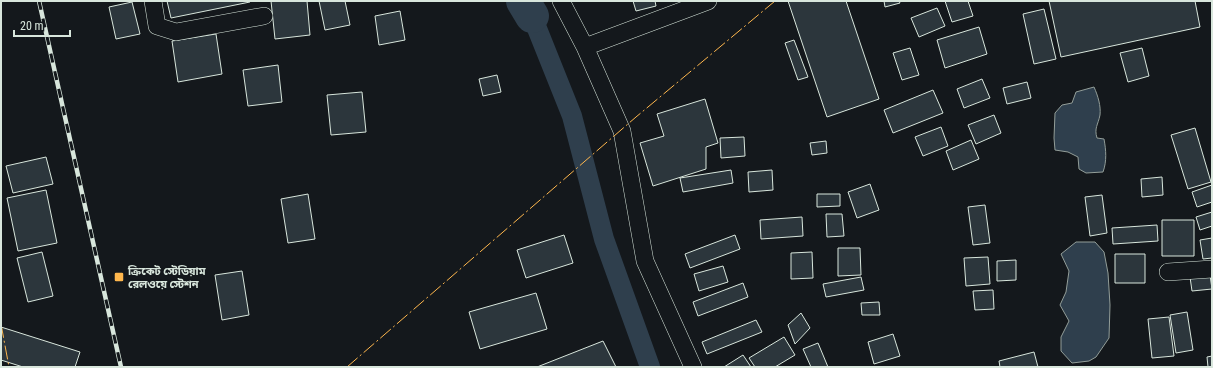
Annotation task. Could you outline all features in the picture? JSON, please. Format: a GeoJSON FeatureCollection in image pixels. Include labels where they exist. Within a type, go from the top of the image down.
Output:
{"type":"FeatureCollection","features":[{"type":"Feature","properties":{"kind":"street"},"geometry":{"type":"LineString","coordinates":[[153,1],[157,26],[176,32],[264,16]]}},
{"type":"Feature","properties":{"kind":"street"},"geometry":{"type":"LineString","coordinates":[[561,1],[585,47],[622,131],[645,261],[693,367]]}},
{"type":"Feature","properties":{"kind":"street"},"geometry":{"type":"LineString","coordinates":[[585,47],[708,1]]}},
{"type":"Feature","properties":{"kind":"street"},"geometry":{"type":"LineString","coordinates":[[1168,272],[1212,269]]}},
{"type":"Feature","properties":{"kind":"water"},"geometry":{"type":"Polygon","coordinates":[[[1094,87],[1100,108],[1096,135],[1097,138],[1104,139],[1106,160],[1103,172],[1086,173],[1079,169],[1078,157],[1068,152],[1055,150],[1055,113],[1062,105],[1072,103],[1076,92],[1094,87]]]}},
{"type":"Feature","properties":{"kind":"water"},"geometry":{"type":"Polygon","coordinates":[[[1076,242],[1095,242],[1104,252],[1108,273],[1110,305],[1109,338],[1096,357],[1089,361],[1072,363],[1061,351],[1061,337],[1069,321],[1060,305],[1066,292],[1069,271],[1061,254],[1076,242]]]}},
{"type":"Feature","properties":{"kind":"building"},"geometry":{"type":"Polygon","coordinates":[[[167,1],[250,1],[250,2],[171,18],[167,1]]]}},
{"type":"Feature","properties":{"kind":"building"},"geometry":{"type":"Polygon","coordinates":[[[271,1],[307,1],[310,35],[275,39],[271,1]]]}},
{"type":"Feature","properties":{"kind":"building"},"geometry":{"type":"Polygon","coordinates":[[[319,1],[345,1],[350,25],[325,30],[319,1]]]}},
{"type":"Feature","properties":{"kind":"building"},"geometry":{"type":"Polygon","coordinates":[[[633,1],[655,1],[656,6],[636,11],[633,1]]]}},
{"type":"Feature","properties":{"kind":"building"},"geometry":{"type":"Polygon","coordinates":[[[788,1],[846,1],[879,99],[827,117],[788,1]]]}},
{"type":"Feature","properties":{"kind":"building"},"geometry":{"type":"Polygon","coordinates":[[[884,1],[899,1],[900,3],[885,7],[884,1]]]}},
{"type":"Feature","properties":{"kind":"building"},"geometry":{"type":"Polygon","coordinates":[[[945,1],[968,1],[973,16],[952,22],[945,1]]]}},
{"type":"Feature","properties":{"kind":"building"},"geometry":{"type":"Polygon","coordinates":[[[1049,1],[1195,1],[1200,27],[1061,57],[1049,1]]]}},
{"type":"Feature","properties":{"kind":"building"},"geometry":{"type":"Polygon","coordinates":[[[132,2],[140,34],[116,39],[109,7],[132,2]]]}},
{"type":"Feature","properties":{"kind":"building"},"geometry":{"type":"Polygon","coordinates":[[[937,8],[945,26],[919,37],[911,18],[937,8]]]}},
{"type":"Feature","properties":{"kind":"building"},"geometry":{"type":"Polygon","coordinates":[[[1044,9],[1056,59],[1034,64],[1023,14],[1044,9]]]}},
{"type":"Feature","properties":{"kind":"building"},"geometry":{"type":"Polygon","coordinates":[[[400,11],[405,40],[379,45],[375,16],[400,11]]]}},
{"type":"Feature","properties":{"kind":"building"},"geometry":{"type":"Polygon","coordinates":[[[979,27],[987,54],[945,68],[937,40],[979,27]]]}},
{"type":"Feature","properties":{"kind":"building"},"geometry":{"type":"Polygon","coordinates":[[[216,34],[222,74],[178,82],[172,41],[216,34]]]}},
{"type":"Feature","properties":{"kind":"building"},"geometry":{"type":"Polygon","coordinates":[[[794,40],[808,77],[798,80],[785,43],[794,40]]]}},
{"type":"Feature","properties":{"kind":"building"},"geometry":{"type":"Polygon","coordinates":[[[910,48],[919,75],[902,80],[893,53],[910,48]]]}},
{"type":"Feature","properties":{"kind":"building"},"geometry":{"type":"Polygon","coordinates":[[[1142,48],[1149,76],[1128,82],[1120,53],[1142,48]]]}},
{"type":"Feature","properties":{"kind":"building"},"geometry":{"type":"Polygon","coordinates":[[[278,65],[282,102],[248,106],[243,70],[278,65]]]}},
{"type":"Feature","properties":{"kind":"building"},"geometry":{"type":"Polygon","coordinates":[[[497,75],[501,92],[483,96],[479,79],[497,75]]]}},
{"type":"Feature","properties":{"kind":"building"},"geometry":{"type":"Polygon","coordinates":[[[982,79],[990,98],[964,108],[957,89],[982,79]]]}},
{"type":"Feature","properties":{"kind":"building"},"geometry":{"type":"Polygon","coordinates":[[[1027,82],[1031,98],[1007,104],[1003,88],[1027,82]]]}},
{"type":"Feature","properties":{"kind":"building"},"geometry":{"type":"Polygon","coordinates":[[[933,90],[943,113],[893,133],[884,110],[933,90]]]}},
{"type":"Feature","properties":{"kind":"building"},"geometry":{"type":"Polygon","coordinates":[[[362,92],[366,132],[331,135],[327,95],[362,92]]]}},
{"type":"Feature","properties":{"kind":"building"},"geometry":{"type":"Polygon","coordinates":[[[705,99],[718,143],[706,147],[706,169],[653,186],[640,143],[664,136],[657,114],[705,99]]]}},
{"type":"Feature","properties":{"kind":"building"},"geometry":{"type":"Polygon","coordinates":[[[994,115],[1001,133],[976,144],[968,125],[994,115]]]}},
{"type":"Feature","properties":{"kind":"building"},"geometry":{"type":"Polygon","coordinates":[[[941,127],[948,146],[923,156],[915,137],[941,127]]]}},
{"type":"Feature","properties":{"kind":"building"},"geometry":{"type":"Polygon","coordinates":[[[1195,128],[1211,182],[1188,189],[1171,135],[1195,128]]]}},
{"type":"Feature","properties":{"kind":"building"},"geometry":{"type":"Polygon","coordinates":[[[744,137],[745,156],[721,158],[720,138],[744,137]]]}},
{"type":"Feature","properties":{"kind":"building"},"geometry":{"type":"Polygon","coordinates":[[[971,140],[979,159],[953,170],[946,151],[971,140]]]}},
{"type":"Feature","properties":{"kind":"building"},"geometry":{"type":"Polygon","coordinates":[[[826,141],[827,153],[812,155],[810,143],[826,141]]]}},
{"type":"Feature","properties":{"kind":"building"},"geometry":{"type":"Polygon","coordinates":[[[46,157],[53,184],[13,193],[6,166],[46,157]]]}},
{"type":"Feature","properties":{"kind":"building"},"geometry":{"type":"Polygon","coordinates":[[[731,170],[733,183],[683,192],[680,178],[731,170]]]}},
{"type":"Feature","properties":{"kind":"building"},"geometry":{"type":"Polygon","coordinates":[[[772,170],[773,190],[749,192],[748,172],[772,170]]]}},
{"type":"Feature","properties":{"kind":"building"},"geometry":{"type":"Polygon","coordinates":[[[1162,177],[1163,195],[1142,197],[1141,179],[1162,177]]]}},
{"type":"Feature","properties":{"kind":"building"},"geometry":{"type":"Polygon","coordinates":[[[870,184],[879,210],[857,218],[848,192],[870,184]]]}},
{"type":"Feature","properties":{"kind":"building"},"geometry":{"type":"Polygon","coordinates":[[[1212,185],[1212,202],[1197,207],[1192,192],[1212,185]]]}},
{"type":"Feature","properties":{"kind":"building"},"geometry":{"type":"Polygon","coordinates":[[[46,190],[57,243],[18,251],[7,198],[46,190]]]}},
{"type":"Feature","properties":{"kind":"building"},"geometry":{"type":"Polygon","coordinates":[[[308,194],[315,239],[288,243],[281,199],[308,194]]]}},
{"type":"Feature","properties":{"kind":"building"},"geometry":{"type":"Polygon","coordinates":[[[817,194],[840,194],[840,206],[817,207],[817,194]]]}},
{"type":"Feature","properties":{"kind":"building"},"geometry":{"type":"Polygon","coordinates":[[[1102,195],[1107,233],[1090,236],[1085,197],[1102,195]]]}},
{"type":"Feature","properties":{"kind":"building"},"geometry":{"type":"Polygon","coordinates":[[[985,205],[990,243],[973,245],[968,207],[985,205]]]}},
{"type":"Feature","properties":{"kind":"building"},"geometry":{"type":"Polygon","coordinates":[[[1212,212],[1212,226],[1200,230],[1196,217],[1212,212]]]}},
{"type":"Feature","properties":{"kind":"building"},"geometry":{"type":"Polygon","coordinates":[[[826,214],[842,214],[844,236],[827,237],[826,214]]]}},
{"type":"Feature","properties":{"kind":"building"},"geometry":{"type":"Polygon","coordinates":[[[802,217],[803,236],[761,239],[760,220],[802,217]]]}},
{"type":"Feature","properties":{"kind":"building"},"geometry":{"type":"Polygon","coordinates":[[[1162,220],[1194,220],[1194,256],[1162,256],[1162,220]]]}},
{"type":"Feature","properties":{"kind":"building"},"geometry":{"type":"Polygon","coordinates":[[[1157,225],[1158,241],[1113,244],[1112,228],[1157,225]]]}},
{"type":"Feature","properties":{"kind":"building"},"geometry":{"type":"Polygon","coordinates":[[[564,235],[573,263],[526,278],[517,250],[564,235]]]}},
{"type":"Feature","properties":{"kind":"building"},"geometry":{"type":"Polygon","coordinates":[[[735,235],[740,249],[690,268],[685,254],[735,235]]]}},
{"type":"Feature","properties":{"kind":"building"},"geometry":{"type":"Polygon","coordinates":[[[1212,238],[1212,258],[1203,259],[1200,240],[1212,238]]]}},
{"type":"Feature","properties":{"kind":"building"},"geometry":{"type":"Polygon","coordinates":[[[838,248],[860,248],[861,275],[838,276],[838,248]]]}},
{"type":"Feature","properties":{"kind":"building"},"geometry":{"type":"Polygon","coordinates":[[[42,252],[53,296],[28,302],[17,258],[42,252]]]}},
{"type":"Feature","properties":{"kind":"building"},"geometry":{"type":"Polygon","coordinates":[[[812,252],[813,278],[791,279],[791,253],[812,252]]]}},
{"type":"Feature","properties":{"kind":"building"},"geometry":{"type":"Polygon","coordinates":[[[1115,254],[1145,254],[1145,283],[1115,283],[1115,254]]]}},
{"type":"Feature","properties":{"kind":"building"},"geometry":{"type":"Polygon","coordinates":[[[988,257],[990,284],[966,286],[964,258],[988,257]]]}},
{"type":"Feature","properties":{"kind":"building"},"geometry":{"type":"Polygon","coordinates":[[[1016,260],[1016,280],[997,281],[997,261],[1016,260]]]}},
{"type":"Feature","properties":{"kind":"building"},"geometry":{"type":"Polygon","coordinates":[[[723,266],[728,282],[699,291],[694,274],[723,266]]]}},
{"type":"Feature","properties":{"kind":"building"},"geometry":{"type":"Polygon","coordinates":[[[242,271],[249,315],[222,320],[215,275],[242,271]]]}},
{"type":"Feature","properties":{"kind":"building"},"geometry":{"type":"Polygon","coordinates":[[[1210,275],[1212,289],[1192,291],[1190,277],[1210,275]]]}},
{"type":"Feature","properties":{"kind":"building"},"geometry":{"type":"Polygon","coordinates":[[[861,277],[864,290],[826,297],[823,284],[861,277]]]}},
{"type":"Feature","properties":{"kind":"building"},"geometry":{"type":"Polygon","coordinates":[[[743,283],[748,297],[698,316],[693,302],[743,283]]]}},
{"type":"Feature","properties":{"kind":"building"},"geometry":{"type":"Polygon","coordinates":[[[993,290],[994,309],[975,310],[973,291],[993,290]]]}},
{"type":"Feature","properties":{"kind":"building"},"geometry":{"type":"Polygon","coordinates":[[[536,293],[547,329],[480,349],[469,312],[536,293]]]}},
{"type":"Feature","properties":{"kind":"building"},"geometry":{"type":"Polygon","coordinates":[[[879,302],[880,315],[862,315],[861,303],[879,302]]]}},
{"type":"Feature","properties":{"kind":"building"},"geometry":{"type":"Polygon","coordinates":[[[1187,312],[1193,350],[1176,353],[1170,315],[1187,312]]]}},
{"type":"Feature","properties":{"kind":"building"},"geometry":{"type":"Polygon","coordinates":[[[801,313],[810,328],[795,344],[788,325],[801,313]]]}},
{"type":"Feature","properties":{"kind":"building"},"geometry":{"type":"Polygon","coordinates":[[[1169,317],[1174,356],[1152,358],[1148,319],[1169,317]]]}},
{"type":"Feature","properties":{"kind":"building"},"geometry":{"type":"Polygon","coordinates":[[[756,320],[762,332],[707,354],[702,342],[756,320]]]}},
{"type":"Feature","properties":{"kind":"building"},"geometry":{"type":"Polygon","coordinates":[[[1,327],[80,352],[75,367],[23,367],[1,360],[1,327]]]}},
{"type":"Feature","properties":{"kind":"building"},"geometry":{"type":"Polygon","coordinates":[[[893,334],[900,356],[874,364],[868,342],[893,334]]]}},
{"type":"Feature","properties":{"kind":"building"},"geometry":{"type":"Polygon","coordinates":[[[784,337],[795,355],[775,367],[755,367],[749,358],[784,337]]]}},
{"type":"Feature","properties":{"kind":"building"},"geometry":{"type":"Polygon","coordinates":[[[603,341],[616,367],[537,367],[603,341]]]}},
{"type":"Feature","properties":{"kind":"building"},"geometry":{"type":"Polygon","coordinates":[[[818,343],[828,367],[811,367],[803,349],[818,343]]]}},
{"type":"Feature","properties":{"kind":"building"},"geometry":{"type":"Polygon","coordinates":[[[1034,352],[1038,367],[1000,367],[999,361],[1034,352]]]}},
{"type":"Feature","properties":{"kind":"building"},"geometry":{"type":"Polygon","coordinates":[[[743,355],[751,367],[724,367],[743,355]]]}},
{"type":"Feature","properties":{"kind":"building"},"geometry":{"type":"Polygon","coordinates":[[[1212,356],[1212,367],[1208,367],[1207,357],[1212,356]]]}},
{"type":"Feature","properties":{"kind":"waterway"},"geometry":{"type":"LineString","coordinates":[[523,1],[532,16]]}},
{"type":"Feature","properties":{"kind":"waterway"},"geometry":{"type":"LineString","coordinates":[[532,16],[572,116],[604,239],[650,367]]}},
{"type":"Feature","properties":{"kind":"railway"},"geometry":{"type":"LineString","coordinates":[[39,1],[121,367]]}},
{"type":"Feature","properties":{"kind":"power"},"geometry":{"type":"LineString","coordinates":[[347,367],[636,117],[775,1]]}},
{"type":"Feature","properties":{"kind":"power"},"geometry":{"type":"LineString","coordinates":[[1,324],[9,367]]}},
{"type":"Feature","properties":{"kind":"place","name":"ক্রিকেট স্টেডিয়াম রেলওয়ে স্টেশন"},"geometry":{"type":"Point","coordinates":[119,277]}}]}
